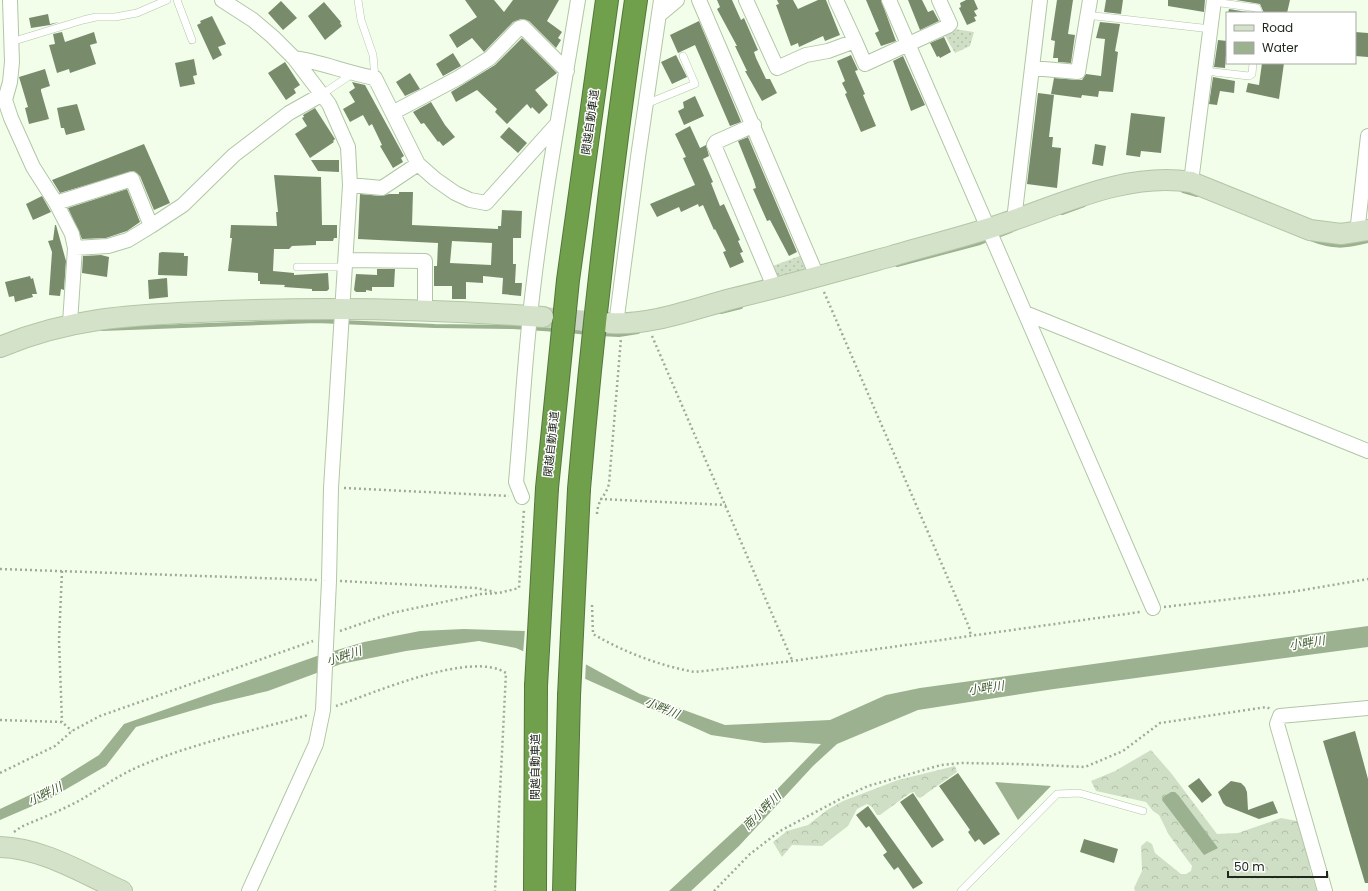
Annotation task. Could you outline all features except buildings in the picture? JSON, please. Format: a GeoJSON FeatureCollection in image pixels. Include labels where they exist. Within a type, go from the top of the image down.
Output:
{"type":"FeatureCollection","features":[{"type":"Feature","properties":{"kind":"highway","name":"関越自動車道"},"geometry":{"type":"LineString","coordinates":[[535,891],[536,686],[547,488],[568,280],[607,0]]}},
{"type":"Feature","properties":{"kind":"highway"},"geometry":{"type":"LineString","coordinates":[[564,891],[569,696],[578,489],[591,346],[615,142],[636,0]]}},
{"type":"Feature","properties":{"kind":"street"},"geometry":{"type":"LineString","coordinates":[[10,0],[10,82],[6,100],[14,124],[33,166],[66,220],[76,248],[70,324]]}},
{"type":"Feature","properties":{"kind":"street"},"geometry":{"type":"LineString","coordinates":[[222,0],[253,20],[294,58],[329,104],[348,147],[350,185],[331,488],[330,581],[326,638],[324,708],[316,744],[249,891]]}},
{"type":"Feature","properties":{"kind":"street"},"geometry":{"type":"LineString","coordinates":[[522,497],[516,482],[537,317],[556,125],[567,71],[578,0]]}},
{"type":"Feature","properties":{"kind":"street"},"geometry":{"type":"LineString","coordinates":[[661,0],[616,324],[646,321],[775,288],[988,229],[1118,184],[1148,180],[1177,180],[1191,182],[1310,230],[1326,233],[1363,232],[1368,136]]}},
{"type":"Feature","properties":{"kind":"street"},"geometry":{"type":"LineString","coordinates":[[659,15],[677,0]]}},
{"type":"Feature","properties":{"kind":"street"},"geometry":{"type":"LineString","coordinates":[[699,0],[754,125],[817,276]]}},
{"type":"Feature","properties":{"kind":"street"},"geometry":{"type":"LineString","coordinates":[[746,0],[777,68],[806,55],[828,51],[854,41]]}},
{"type":"Feature","properties":{"kind":"street"},"geometry":{"type":"LineString","coordinates":[[836,0],[865,64],[948,26],[950,24],[939,0]]}},
{"type":"Feature","properties":{"kind":"street"},"geometry":{"type":"LineString","coordinates":[[889,0],[1153,608]]}},
{"type":"Feature","properties":{"kind":"street"},"geometry":{"type":"LineString","coordinates":[[1014,220],[1040,0]]}},
{"type":"Feature","properties":{"kind":"street"},"geometry":{"type":"LineString","coordinates":[[1032,68],[1078,72],[1086,15],[1090,0]]}},
{"type":"Feature","properties":{"kind":"street"},"geometry":{"type":"LineString","coordinates":[[1191,182],[1214,1]]}},
{"type":"Feature","properties":{"kind":"street"},"geometry":{"type":"LineString","coordinates":[[394,112],[458,78],[490,58],[519,28],[523,27],[567,71]]}},
{"type":"Feature","properties":{"kind":"street"},"geometry":{"type":"LineString","coordinates":[[294,58],[306,60],[352,74],[375,78],[394,112],[401,132],[418,164],[435,179],[455,193],[470,200],[486,203],[556,125]]}},
{"type":"Feature","properties":{"kind":"street"},"geometry":{"type":"LineString","coordinates":[[76,248],[108,246],[128,240],[151,226],[183,205],[240,150],[289,113],[321,95]]}},
{"type":"Feature","properties":{"kind":"street"},"geometry":{"type":"LineString","coordinates":[[754,125],[716,142],[714,145],[775,288]]}},
{"type":"Feature","properties":{"kind":"street"},"geometry":{"type":"LineString","coordinates":[[350,185],[382,188],[418,164]]}},
{"type":"Feature","properties":{"kind":"street"},"geometry":{"type":"LineString","coordinates":[[56,204],[132,179],[151,226]]}},
{"type":"Feature","properties":{"kind":"street"},"geometry":{"type":"LineString","coordinates":[[346,263],[425,262],[424,312]]}},
{"type":"Feature","properties":{"kind":"street"},"geometry":{"type":"LineString","coordinates":[[0,347],[41,331],[70,324],[124,316],[268,310],[424,312],[537,317]]}},
{"type":"Feature","properties":{"kind":"street"},"geometry":{"type":"LineString","coordinates":[[1025,313],[1368,451]]}},
{"type":"Feature","properties":{"kind":"street"},"geometry":{"type":"LineString","coordinates":[[1325,891],[1277,724],[1280,716],[1368,708]]}},
{"type":"Feature","properties":{"kind":"street"},"geometry":{"type":"LineString","coordinates":[[4,847],[25,850],[42,855],[122,891]]}},
{"type":"Feature","properties":{"kind":"lane"},"geometry":{"type":"LineString","coordinates":[[11,42],[96,17],[116,18],[137,13],[167,0]]}},
{"type":"Feature","properties":{"kind":"lane"},"geometry":{"type":"LineString","coordinates":[[177,0],[192,40]]}},
{"type":"Feature","properties":{"kind":"lane"},"geometry":{"type":"LineString","coordinates":[[358,0],[361,20],[373,55],[375,78]]}},
{"type":"Feature","properties":{"kind":"lane"},"geometry":{"type":"LineString","coordinates":[[1214,1],[1257,8],[1259,12]]}},
{"type":"Feature","properties":{"kind":"lane"},"geometry":{"type":"LineString","coordinates":[[1086,15],[1211,29]]}},
{"type":"Feature","properties":{"kind":"lane"},"geometry":{"type":"LineString","coordinates":[[646,104],[695,84],[683,56]]}},
{"type":"Feature","properties":{"kind":"lane"},"geometry":{"type":"LineString","coordinates":[[1206,71],[1249,76],[1252,74],[1253,64]]}},
{"type":"Feature","properties":{"kind":"lane"},"geometry":{"type":"LineString","coordinates":[[321,95],[352,74]]}},
{"type":"Feature","properties":{"kind":"lane"},"geometry":{"type":"LineString","coordinates":[[297,267],[346,263]]}},
{"type":"Feature","properties":{"kind":"lane"},"geometry":{"type":"LineString","coordinates":[[962,891],[1057,794],[1079,793],[1143,811]]}},
{"type":"Feature","properties":{"kind":"path"},"geometry":{"type":"LineString","coordinates":[[817,276],[969,626],[971,636]]}},
{"type":"Feature","properties":{"kind":"path"},"geometry":{"type":"LineString","coordinates":[[646,321],[792,661]]}},
{"type":"Feature","properties":{"kind":"path"},"geometry":{"type":"LineString","coordinates":[[597,503],[607,492],[609,484],[616,324]]}},
{"type":"Feature","properties":{"kind":"path"},"geometry":{"type":"LineString","coordinates":[[0,773],[55,746],[72,731],[100,716],[326,638],[392,613],[481,594],[499,593],[519,588],[524,513],[522,497],[331,488]]}},
{"type":"Feature","properties":{"kind":"path"},"geometry":{"type":"LineString","coordinates":[[600,499],[726,505]]}},
{"type":"Feature","properties":{"kind":"path"},"geometry":{"type":"LineString","coordinates":[[0,569],[476,588],[499,593]]}},
{"type":"Feature","properties":{"kind":"path"},"geometry":{"type":"LineString","coordinates":[[62,571],[59,640],[62,722]]}},
{"type":"Feature","properties":{"kind":"path"},"geometry":{"type":"LineString","coordinates":[[593,634],[609,643],[644,658],[682,670],[695,672],[792,661],[1138,612],[1153,608],[1291,592],[1368,579]]}},
{"type":"Feature","properties":{"kind":"path"},"geometry":{"type":"LineString","coordinates":[[4,847],[16,829],[82,799],[103,785],[139,767],[170,754],[324,708],[448,668],[474,666],[506,673],[495,891]]}},
{"type":"Feature","properties":{"kind":"path"},"geometry":{"type":"LineString","coordinates":[[714,891],[750,854],[780,831],[868,786],[897,777],[940,765],[962,763],[1085,767],[1123,751],[1160,723],[1179,719],[1267,708],[1280,716]]}},
{"type":"Feature","properties":{"kind":"path"},"geometry":{"type":"LineString","coordinates":[[0,720],[62,722],[72,731]]}},
{"type":"Feature","properties":{"kind":"green space"},"geometry":{"type":"Polygon","coordinates":[[[954,29],[974,32],[970,46],[955,53],[944,34],[954,29]]]}},
{"type":"Feature","properties":{"kind":"green space"},"geometry":{"type":"Polygon","coordinates":[[[805,254],[808,271],[774,280],[770,267],[805,254]]]}},
{"type":"Feature","properties":{"kind":"green space"},"geometry":{"type":"Polygon","coordinates":[[[1151,750],[1171,773],[1217,834],[1238,833],[1281,818],[1297,821],[1308,848],[1310,870],[1317,891],[1135,891],[1134,888],[1142,871],[1141,846],[1147,841],[1152,844],[1155,853],[1181,874],[1186,874],[1191,871],[1192,866],[1169,835],[1159,815],[1153,811],[1146,802],[1096,791],[1091,781],[1115,771],[1151,750]]]}},
{"type":"Feature","properties":{"kind":"green space"},"geometry":{"type":"Polygon","coordinates":[[[955,766],[957,772],[920,798],[917,797],[914,792],[910,793],[880,815],[877,815],[872,807],[867,804],[857,809],[848,826],[822,846],[792,845],[782,857],[773,842],[787,831],[808,825],[827,810],[843,801],[898,780],[955,766]]]}},
{"type":"Feature","properties":{"kind":"water"},"geometry":{"type":"Polygon","coordinates":[[[1368,626],[1368,647],[1054,689],[918,710],[837,744],[813,766],[739,846],[691,891],[669,891],[760,807],[821,744],[791,742],[764,743],[711,735],[516,648],[479,641],[406,651],[341,664],[268,691],[214,704],[136,727],[106,766],[51,798],[0,820],[0,809],[51,785],[99,755],[124,724],[317,656],[364,642],[420,631],[464,629],[525,631],[640,694],[725,725],[830,720],[886,695],[920,688],[1368,626]]]}},
{"type":"Feature","properties":{"kind":"water"},"geometry":{"type":"Polygon","coordinates":[[[995,782],[1051,786],[1018,820],[995,782]]]}},
{"type":"Feature","properties":{"kind":"water"},"geometry":{"type":"Polygon","coordinates":[[[1171,792],[1175,792],[1179,796],[1218,848],[1204,855],[1162,800],[1163,797],[1171,792]]]}},
{"type":"Feature","properties":{"kind":"pier"},"geometry":{"type":"Polygon","coordinates":[[[525,629],[586,662],[585,682],[523,654],[525,629]]]}},
{"type":"Feature","properties":{"kind":"waterway"},"geometry":{"type":"LineString","coordinates":[[1183,191],[1197,195]]}},
{"type":"Feature","properties":{"kind":"waterway"},"geometry":{"type":"LineString","coordinates":[[1062,213],[1084,205]]}},
{"type":"Feature","properties":{"kind":"waterway"},"geometry":{"type":"LineString","coordinates":[[897,265],[980,243],[1011,231]]}},
{"type":"Feature","properties":{"kind":"waterway"},"geometry":{"type":"LineString","coordinates":[[1310,239],[1325,244],[1339,246],[1368,241]]}},
{"type":"Feature","properties":{"kind":"waterway"},"geometry":{"type":"LineString","coordinates":[[721,312],[741,307]]}},
{"type":"Feature","properties":{"kind":"waterway"},"geometry":{"type":"LineString","coordinates":[[102,329],[316,321],[435,326],[513,327],[557,330]]}},
{"type":"Feature","properties":{"kind":"waterway"},"geometry":{"type":"LineString","coordinates":[[570,331],[587,333]]}},
{"type":"Feature","properties":{"kind":"waterway"},"geometry":{"type":"LineString","coordinates":[[599,334],[619,335],[638,332]]}},
{"type":"Feature","properties":{"kind":"tunnel"},"geometry":{"type":"LineString","coordinates":[[543,317],[610,323]]}},
{"type":"Feature","properties":{"kind":"water label","name":"小畔川"},"geometry":{"type":"Point","coordinates":[1307,643]}},
{"type":"Feature","properties":{"kind":"water label","name":"小畔川"},"geometry":{"type":"Point","coordinates":[344,656]}},
{"type":"Feature","properties":{"kind":"water label","name":"小畔川"},"geometry":{"type":"Point","coordinates":[986,688]}},
{"type":"Feature","properties":{"kind":"water label","name":"小畔川"},"geometry":{"type":"Point","coordinates":[662,708]}},
{"type":"Feature","properties":{"kind":"water label","name":"小畔川"},"geometry":{"type":"Point","coordinates":[45,794]}},
{"type":"Feature","properties":{"kind":"water label","name":"南小畔川"},"geometry":{"type":"Point","coordinates":[762,811]}}]}
